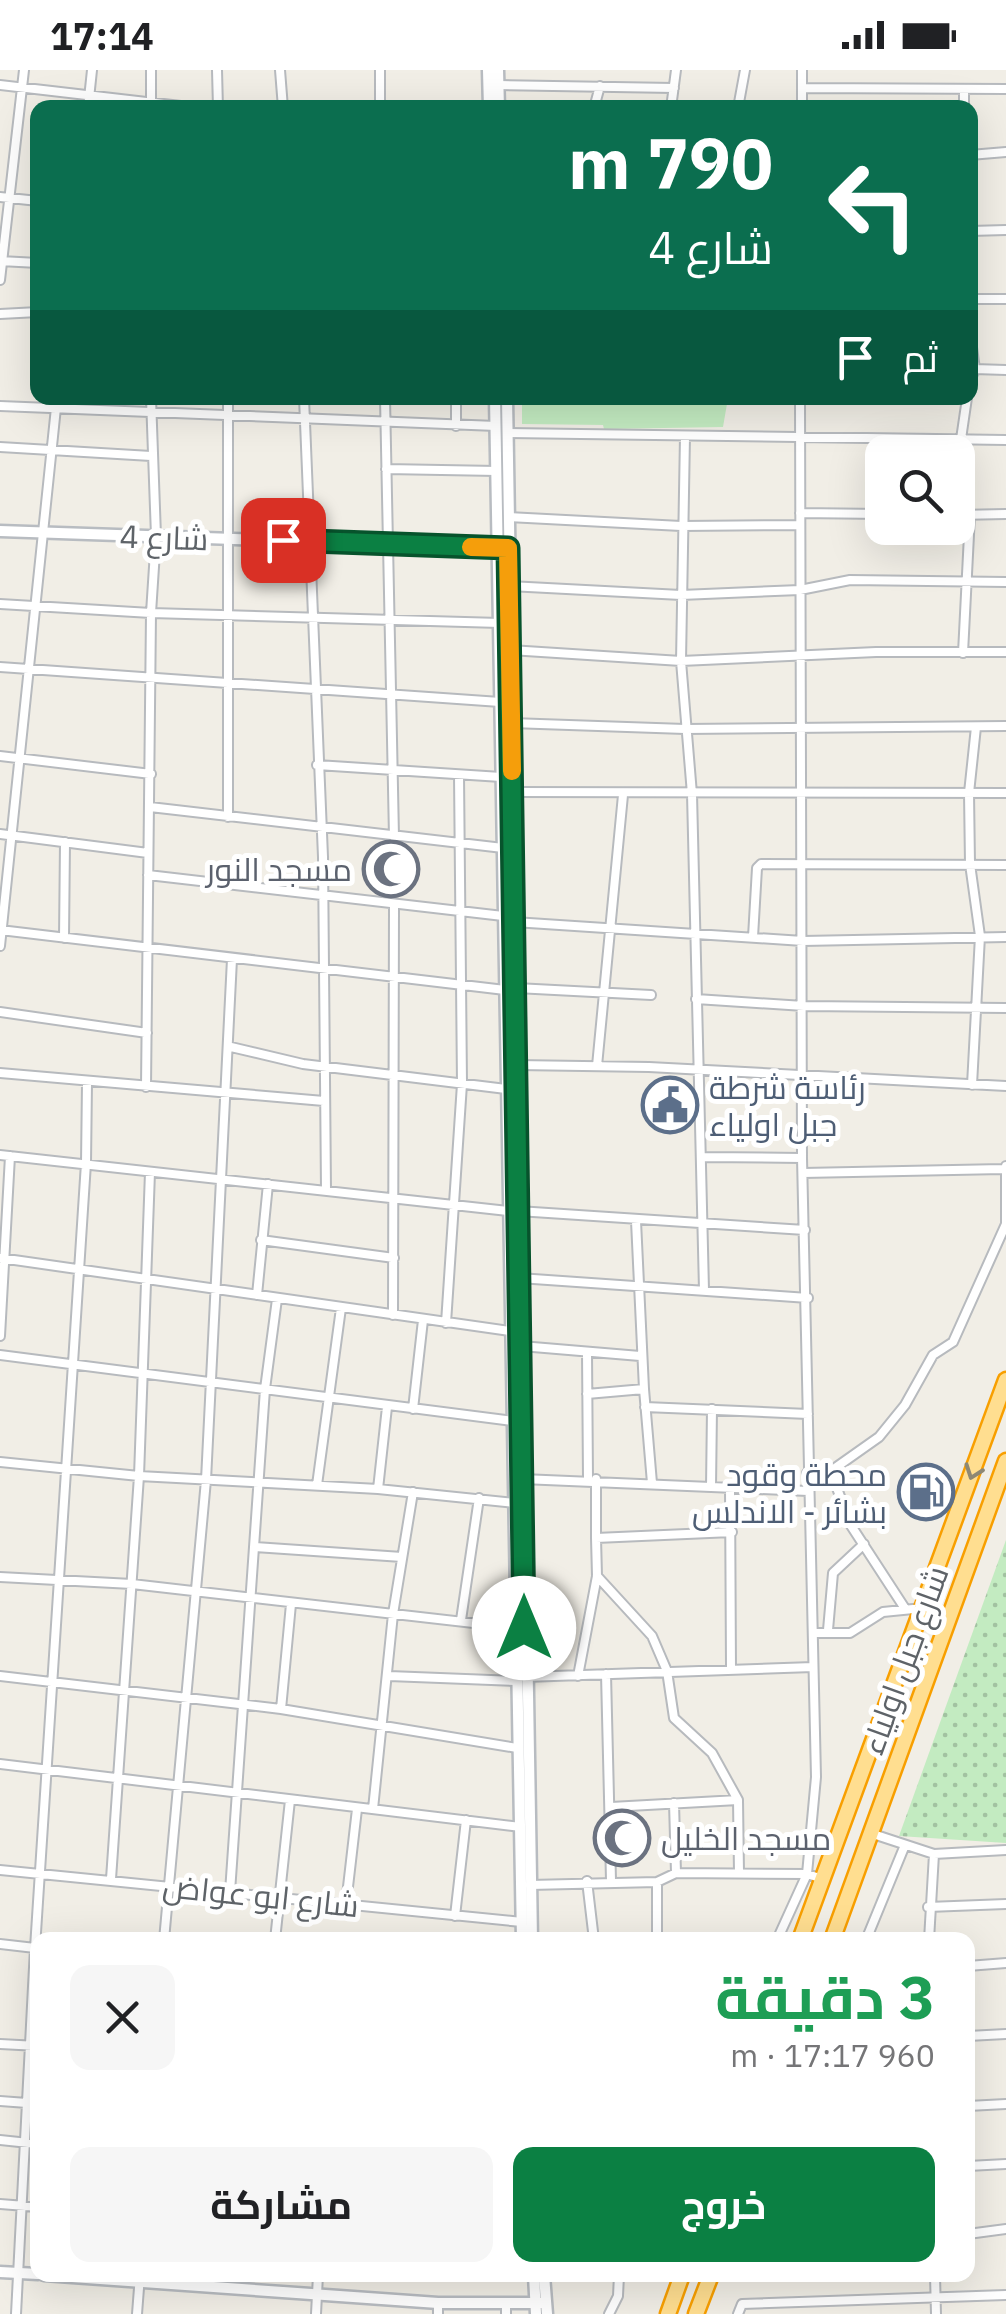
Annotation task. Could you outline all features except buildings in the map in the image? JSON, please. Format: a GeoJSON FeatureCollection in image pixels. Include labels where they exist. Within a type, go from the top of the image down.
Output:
{"type":"FeatureCollection","features":[{"type":"Feature","properties":{"kind":"highway","name":"شارع جبل اولياء"},"geometry":{"type":"LineString","coordinates":[[803,1932],[1006,1380]]}},
{"type":"Feature","properties":{"kind":"highway","name":"شارع جبل اولياء"},"geometry":{"type":"LineString","coordinates":[[835,1932],[1006,1462]]}},
{"type":"Feature","properties":{"kind":"highway"},"geometry":{"type":"LineString","coordinates":[[914,1632],[936,1656]]}},
{"type":"Feature","properties":{"kind":"highway"},"geometry":{"type":"LineString","coordinates":[[900,1669],[923,1688]]}},
{"type":"Feature","properties":{"kind":"highway"},"geometry":{"type":"LineString","coordinates":[[668,2314],[679,2282]]}},
{"type":"Feature","properties":{"kind":"highway"},"geometry":{"type":"LineString","coordinates":[[696,2314],[707,2282]]}},
{"type":"Feature","properties":{"kind":"street"},"geometry":{"type":"LineString","coordinates":[[0,280],[4,197],[24,70]]}},
{"type":"Feature","properties":{"kind":"street"},"geometry":{"type":"LineString","coordinates":[[89,100],[92,70]]}},
{"type":"Feature","properties":{"kind":"street"},"geometry":{"type":"LineString","coordinates":[[152,70],[152,100]]}},
{"type":"Feature","properties":{"kind":"street"},"geometry":{"type":"LineString","coordinates":[[217,70],[218,100]]}},
{"type":"Feature","properties":{"kind":"street"},"geometry":{"type":"LineString","coordinates":[[280,70],[282,100]]}},
{"type":"Feature","properties":{"kind":"street"},"geometry":{"type":"LineString","coordinates":[[380,70],[380,100]]}},
{"type":"Feature","properties":{"kind":"street"},"geometry":{"type":"LineString","coordinates":[[488,70],[489,100]]}},
{"type":"Feature","properties":{"kind":"street"},"geometry":{"type":"LineString","coordinates":[[498,70],[499,100]]}},
{"type":"Feature","properties":{"kind":"street"},"geometry":{"type":"LineString","coordinates":[[672,100],[676,70]]}},
{"type":"Feature","properties":{"kind":"street"},"geometry":{"type":"LineString","coordinates":[[739,100],[744,70]]}},
{"type":"Feature","properties":{"kind":"street"},"geometry":{"type":"LineString","coordinates":[[802,70],[802,100]]}},
{"type":"Feature","properties":{"kind":"street"},"geometry":{"type":"LineString","coordinates":[[498,85],[674,88]]}},
{"type":"Feature","properties":{"kind":"street"},"geometry":{"type":"LineString","coordinates":[[0,86],[124,100]]}},
{"type":"Feature","properties":{"kind":"street"},"geometry":{"type":"LineString","coordinates":[[596,100],[600,86]]}},
{"type":"Feature","properties":{"kind":"street"},"geometry":{"type":"LineString","coordinates":[[802,88],[1006,89]]}},
{"type":"Feature","properties":{"kind":"street"},"geometry":{"type":"LineString","coordinates":[[964,90],[964,100]]}},
{"type":"Feature","properties":{"kind":"street"},"geometry":{"type":"LineString","coordinates":[[978,155],[1006,152]]}},
{"type":"Feature","properties":{"kind":"street"},"geometry":{"type":"LineString","coordinates":[[4,197],[30,199]]}},
{"type":"Feature","properties":{"kind":"street"},"geometry":{"type":"LineString","coordinates":[[978,231],[1006,230]]}},
{"type":"Feature","properties":{"kind":"street"},"geometry":{"type":"LineString","coordinates":[[1,261],[30,263]]}},
{"type":"Feature","properties":{"kind":"street"},"geometry":{"type":"LineString","coordinates":[[978,299],[1006,299]]}},
{"type":"Feature","properties":{"kind":"street"},"geometry":{"type":"LineString","coordinates":[[0,314],[30,312]]}},
{"type":"Feature","properties":{"kind":"street"},"geometry":{"type":"LineString","coordinates":[[978,369],[1006,370]]}},
{"type":"Feature","properties":{"kind":"street"},"geometry":{"type":"LineString","coordinates":[[0,406],[30,404]]}},
{"type":"Feature","properties":{"kind":"street"},"geometry":{"type":"LineString","coordinates":[[0,946],[56,405]]}},
{"type":"Feature","properties":{"kind":"street"},"geometry":{"type":"LineString","coordinates":[[84,405],[229,416],[496,426]]}},
{"type":"Feature","properties":{"kind":"street"},"geometry":{"type":"LineString","coordinates":[[146,1087],[153,680],[150,613],[156,536],[150,405]]}},
{"type":"Feature","properties":{"kind":"street"},"geometry":{"type":"LineString","coordinates":[[228,405],[228,817]]}},
{"type":"Feature","properties":{"kind":"street"},"geometry":{"type":"LineString","coordinates":[[305,405],[323,898],[326,1190]]}},
{"type":"Feature","properties":{"kind":"street"},"geometry":{"type":"LineString","coordinates":[[386,405],[394,837]]}},
{"type":"Feature","properties":{"kind":"street"},"geometry":{"type":"LineString","coordinates":[[456,405],[456,426]]}},
{"type":"Feature","properties":{"kind":"street"},"geometry":{"type":"LineString","coordinates":[[496,405],[497,471],[509,586],[512,792],[506,1089],[521,1346],[522,1932]]}},
{"type":"Feature","properties":{"kind":"street"},"geometry":{"type":"LineString","coordinates":[[507,405],[508,517],[503,548],[500,702],[503,848],[509,919]]}},
{"type":"Feature","properties":{"kind":"street"},"geometry":{"type":"LineString","coordinates":[[781,1932],[806,1874],[816,1777],[802,1158],[800,405]]}},
{"type":"Feature","properties":{"kind":"street"},"geometry":{"type":"LineString","coordinates":[[962,435],[967,405]]}},
{"type":"Feature","properties":{"kind":"street"},"geometry":{"type":"LineString","coordinates":[[508,432],[865,440]]}},
{"type":"Feature","properties":{"kind":"street"},"geometry":{"type":"LineString","coordinates":[[685,436],[681,661],[692,794],[704,1290]]}},
{"type":"Feature","properties":{"kind":"street"},"geometry":{"type":"LineString","coordinates":[[975,439],[1006,440]]}},
{"type":"Feature","properties":{"kind":"street"},"geometry":{"type":"LineString","coordinates":[[0,446],[151,456]]}},
{"type":"Feature","properties":{"kind":"street"},"geometry":{"type":"LineString","coordinates":[[386,468],[497,471]]}},
{"type":"Feature","properties":{"kind":"street"},"geometry":{"type":"LineString","coordinates":[[800,513],[865,514]]}},
{"type":"Feature","properties":{"kind":"street"},"geometry":{"type":"LineString","coordinates":[[975,515],[1006,514]]}},
{"type":"Feature","properties":{"kind":"street"},"geometry":{"type":"LineString","coordinates":[[508,517],[681,526],[800,526]]}},
{"type":"Feature","properties":{"kind":"street","name":"شارع 4"},"geometry":{"type":"LineString","coordinates":[[0,532],[503,548]]}},
{"type":"Feature","properties":{"kind":"street"},"geometry":{"type":"LineString","coordinates":[[963,653],[969,545]]}},
{"type":"Feature","properties":{"kind":"street"},"geometry":{"type":"LineString","coordinates":[[509,586],[682,595],[800,590],[850,580],[1006,582]]}},
{"type":"Feature","properties":{"kind":"street"},"geometry":{"type":"LineString","coordinates":[[0,604],[227,616],[500,623]]}},
{"type":"Feature","properties":{"kind":"street"},"geometry":{"type":"LineString","coordinates":[[510,650],[681,661],[800,658],[856,652],[1006,652]]}},
{"type":"Feature","properties":{"kind":"street"},"geometry":{"type":"LineString","coordinates":[[0,667],[227,686],[500,702]]}},
{"type":"Feature","properties":{"kind":"street"},"geometry":{"type":"LineString","coordinates":[[511,723],[684,729],[1006,726]]}},
{"type":"Feature","properties":{"kind":"street"},"geometry":{"type":"LineString","coordinates":[[972,1085],[980,936],[970,864],[969,793],[976,727]]}},
{"type":"Feature","properties":{"kind":"street"},"geometry":{"type":"LineString","coordinates":[[0,756],[151,774]]}},
{"type":"Feature","properties":{"kind":"street"},"geometry":{"type":"LineString","coordinates":[[317,765],[501,777]]}},
{"type":"Feature","properties":{"kind":"street"},"geometry":{"type":"LineString","coordinates":[[446,1323],[462,1084],[459,775]]}},
{"type":"Feature","properties":{"kind":"street"},"geometry":{"type":"LineString","coordinates":[[512,792],[802,796],[1006,793]]}},
{"type":"Feature","properties":{"kind":"street"},"geometry":{"type":"LineString","coordinates":[[597,1066],[623,795]]}},
{"type":"Feature","properties":{"kind":"street"},"geometry":{"type":"LineString","coordinates":[[150,807],[503,848]]}},
{"type":"Feature","properties":{"kind":"street"},"geometry":{"type":"LineString","coordinates":[[0,834],[148,853]]}},
{"type":"Feature","properties":{"kind":"street"},"geometry":{"type":"LineString","coordinates":[[64,938],[65,842]]}},
{"type":"Feature","properties":{"kind":"street"},"geometry":{"type":"LineString","coordinates":[[753,937],[758,866],[1006,864]]}},
{"type":"Feature","properties":{"kind":"street"},"geometry":{"type":"LineString","coordinates":[[148,875],[509,919],[803,941],[1006,937]]}},
{"type":"Feature","properties":{"kind":"street"},"geometry":{"type":"LineString","coordinates":[[393,1315],[394,906]]}},
{"type":"Feature","properties":{"kind":"street"},"geometry":{"type":"LineString","coordinates":[[0,930],[510,989],[652,995]]}},
{"type":"Feature","properties":{"kind":"street"},"geometry":{"type":"LineString","coordinates":[[165,1932],[206,1480],[208,1380],[218,1289],[231,1048],[232,959]]}},
{"type":"Feature","properties":{"kind":"street"},"geometry":{"type":"LineString","coordinates":[[510,989],[516,1065],[510,1331],[516,1628],[521,1679],[517,1748],[532,1932]]}},
{"type":"Feature","properties":{"kind":"street"},"geometry":{"type":"LineString","coordinates":[[696,998],[804,1006],[1006,1008]]}},
{"type":"Feature","properties":{"kind":"street"},"geometry":{"type":"LineString","coordinates":[[0,1012],[147,1033]]}},
{"type":"Feature","properties":{"kind":"street"},"geometry":{"type":"LineString","coordinates":[[231,1048],[303,1064],[322,1063],[506,1089]]}},
{"type":"Feature","properties":{"kind":"street"},"geometry":{"type":"LineString","coordinates":[[516,1065],[1006,1086]]}},
{"type":"Feature","properties":{"kind":"street"},"geometry":{"type":"LineString","coordinates":[[0,1073],[324,1102]]}},
{"type":"Feature","properties":{"kind":"street"},"geometry":{"type":"LineString","coordinates":[[37,1932],[80,1270],[87,1083]]}},
{"type":"Feature","properties":{"kind":"street"},"geometry":{"type":"LineString","coordinates":[[0,1336],[5,1155],[513,1211],[805,1230]]}},
{"type":"Feature","properties":{"kind":"street"},"geometry":{"type":"LineString","coordinates":[[702,1157],[802,1158]]}},
{"type":"Feature","properties":{"kind":"street"},"geometry":{"type":"LineString","coordinates":[[803,1173],[1005,1168],[1006,1224],[953,1342],[934,1356],[879,1437],[828,1473],[807,1473]]}},
{"type":"Feature","properties":{"kind":"street"},"geometry":{"type":"LineString","coordinates":[[111,1879],[140,1476],[150,1172]]}},
{"type":"Feature","properties":{"kind":"street"},"geometry":{"type":"LineString","coordinates":[[257,1296],[268,1184]]}},
{"type":"Feature","properties":{"kind":"street"},"geometry":{"type":"LineString","coordinates":[[636,1220],[640,1356],[652,1483]]}},
{"type":"Feature","properties":{"kind":"street"},"geometry":{"type":"LineString","coordinates":[[262,1240],[394,1258]]}},
{"type":"Feature","properties":{"kind":"street"},"geometry":{"type":"LineString","coordinates":[[2,1258],[510,1331]]}},
{"type":"Feature","properties":{"kind":"street"},"geometry":{"type":"LineString","coordinates":[[519,1278],[808,1298]]}},
{"type":"Feature","properties":{"kind":"street"},"geometry":{"type":"LineString","coordinates":[[230,1892],[265,1389],[277,1299]]}},
{"type":"Feature","properties":{"kind":"street"},"geometry":{"type":"LineString","coordinates":[[317,1486],[341,1308]]}},
{"type":"Feature","properties":{"kind":"street"},"geometry":{"type":"LineString","coordinates":[[413,1409],[424,1320]]}},
{"type":"Feature","properties":{"kind":"street"},"geometry":{"type":"LineString","coordinates":[[521,1346],[640,1356]]}},
{"type":"Feature","properties":{"kind":"street"},"geometry":{"type":"LineString","coordinates":[[578,1676],[597,1576],[587,1354]]}},
{"type":"Feature","properties":{"kind":"street"},"geometry":{"type":"LineString","coordinates":[[0,1355],[513,1421]]}},
{"type":"Feature","properties":{"kind":"street"},"geometry":{"type":"LineString","coordinates":[[586,1394],[644,1389]]}},
{"type":"Feature","properties":{"kind":"street"},"geometry":{"type":"LineString","coordinates":[[378,1489],[387,1406]]}},
{"type":"Feature","properties":{"kind":"street"},"geometry":{"type":"LineString","coordinates":[[645,1406],[808,1414]]}},
{"type":"Feature","properties":{"kind":"street"},"geometry":{"type":"LineString","coordinates":[[711,1487],[712,1409]]}},
{"type":"Feature","properties":{"kind":"street"},"geometry":{"type":"LineString","coordinates":[[0,1462],[140,1476],[378,1489],[514,1504]]}},
{"type":"Feature","properties":{"kind":"street"},"geometry":{"type":"LineString","coordinates":[[828,1473],[838,1485],[850,1524],[904,1607]]}},
{"type":"Feature","properties":{"kind":"street"},"geometry":{"type":"LineString","coordinates":[[522,1479],[808,1491]]}},
{"type":"Feature","properties":{"kind":"street"},"geometry":{"type":"LineString","coordinates":[[730,1488],[731,1668]]}},
{"type":"Feature","properties":{"kind":"street"},"geometry":{"type":"LineString","coordinates":[[373,1809],[412,1492]]}},
{"type":"Feature","properties":{"kind":"street"},"geometry":{"type":"LineString","coordinates":[[461,1620],[479,1498]]}},
{"type":"Feature","properties":{"kind":"street"},"geometry":{"type":"LineString","coordinates":[[596,1538],[732,1532]]}},
{"type":"Feature","properties":{"kind":"street"},"geometry":{"type":"LineString","coordinates":[[828,1630],[833,1573],[864,1544]]}},
{"type":"Feature","properties":{"kind":"street"},"geometry":{"type":"LineString","coordinates":[[254,1547],[402,1557]]}},
{"type":"Feature","properties":{"kind":"street"},"geometry":{"type":"LineString","coordinates":[[597,1576],[652,1636],[667,1672],[674,1718],[712,1754],[738,1800],[738,1873]]}},
{"type":"Feature","properties":{"kind":"street"},"geometry":{"type":"LineString","coordinates":[[0,1578],[132,1584],[516,1628]]}},
{"type":"Feature","properties":{"kind":"street"},"geometry":{"type":"LineString","coordinates":[[281,1708],[291,1604]]}},
{"type":"Feature","properties":{"kind":"street"},"geometry":{"type":"LineString","coordinates":[[813,1632],[850,1633],[883,1612],[923,1608]]}},
{"type":"Feature","properties":{"kind":"street"},"geometry":{"type":"LineString","coordinates":[[389,1676],[521,1679],[813,1667]]}},
{"type":"Feature","properties":{"kind":"street"},"geometry":{"type":"LineString","coordinates":[[606,1674],[611,1880]]}},
{"type":"Feature","properties":{"kind":"street"},"geometry":{"type":"LineString","coordinates":[[0,1676],[281,1708],[517,1748]]}},
{"type":"Feature","properties":{"kind":"street"},"geometry":{"type":"LineString","coordinates":[[0,1764],[523,1828]]}},
{"type":"Feature","properties":{"kind":"street"},"geometry":{"type":"LineString","coordinates":[[276,1932],[290,1800]]}},
{"type":"Feature","properties":{"kind":"street"},"geometry":{"type":"LineString","coordinates":[[611,1807],[738,1800]]}},
{"type":"Feature","properties":{"kind":"street"},"geometry":{"type":"LineString","coordinates":[[674,1803],[676,1873]]}},
{"type":"Feature","properties":{"kind":"street"},"geometry":{"type":"LineString","coordinates":[[346,1904],[357,1809]]}},
{"type":"Feature","properties":{"kind":"street"},"geometry":{"type":"LineString","coordinates":[[455,1916],[466,1820]]}},
{"type":"Feature","properties":{"kind":"street"},"geometry":{"type":"LineString","coordinates":[[870,1833],[934,1854],[1006,1850]]}},
{"type":"Feature","properties":{"kind":"street"},"geometry":{"type":"LineString","coordinates":[[869,1932],[905,1844]]}},
{"type":"Feature","properties":{"kind":"street"},"geometry":{"type":"LineString","coordinates":[[928,1932],[934,1854]]}},
{"type":"Feature","properties":{"kind":"street","name":"شارع ابو عواض"},"geometry":{"type":"LineString","coordinates":[[0,1870],[522,1922]]}},
{"type":"Feature","properties":{"kind":"street"},"geometry":{"type":"LineString","coordinates":[[530,1884],[657,1882],[676,1873],[806,1874],[823,1879]]}},
{"type":"Feature","properties":{"kind":"street"},"geometry":{"type":"LineString","coordinates":[[587,1881],[593,1932]]}},
{"type":"Feature","properties":{"kind":"street"},"geometry":{"type":"LineString","coordinates":[[656,1932],[657,1882]]}},
{"type":"Feature","properties":{"kind":"street"},"geometry":{"type":"LineString","coordinates":[[928,1907],[1006,1904]]}},
{"type":"Feature","properties":{"kind":"street"},"geometry":{"type":"LineString","coordinates":[[0,1944],[30,1947]]}},
{"type":"Feature","properties":{"kind":"street"},"geometry":{"type":"LineString","coordinates":[[975,1966],[1006,1964]]}},
{"type":"Feature","properties":{"kind":"street"},"geometry":{"type":"LineString","coordinates":[[975,2036],[1006,2034]]}},
{"type":"Feature","properties":{"kind":"street"},"geometry":{"type":"LineString","coordinates":[[0,2044],[30,2046]]}},
{"type":"Feature","properties":{"kind":"street"},"geometry":{"type":"LineString","coordinates":[[16,2314],[30,2084]]}},
{"type":"Feature","properties":{"kind":"street"},"geometry":{"type":"LineString","coordinates":[[0,2101],[28,2103]]}},
{"type":"Feature","properties":{"kind":"street"},"geometry":{"type":"LineString","coordinates":[[975,2106],[1006,2104]]}},
{"type":"Feature","properties":{"kind":"street"},"geometry":{"type":"LineString","coordinates":[[0,2140],[30,2143]]}},
{"type":"Feature","properties":{"kind":"street"},"geometry":{"type":"LineString","coordinates":[[975,2166],[1006,2164]]}},
{"type":"Feature","properties":{"kind":"street"},"geometry":{"type":"LineString","coordinates":[[0,2204],[30,2206]]}},
{"type":"Feature","properties":{"kind":"street"},"geometry":{"type":"LineString","coordinates":[[975,2233],[1006,2230]]}},
{"type":"Feature","properties":{"kind":"street"},"geometry":{"type":"LineString","coordinates":[[0,2272],[30,2274]]}},
{"type":"Feature","properties":{"kind":"street"},"geometry":{"type":"LineString","coordinates":[[137,2314],[140,2282]]}},
{"type":"Feature","properties":{"kind":"street"},"geometry":{"type":"LineString","coordinates":[[171,2282],[385,2300],[438,2309],[541,2309]]}},
{"type":"Feature","properties":{"kind":"street"},"geometry":{"type":"LineString","coordinates":[[316,2314],[317,2282]]}},
{"type":"Feature","properties":{"kind":"street"},"geometry":{"type":"LineString","coordinates":[[535,2282],[541,2309]]}},
{"type":"Feature","properties":{"kind":"street"},"geometry":{"type":"LineString","coordinates":[[541,2309],[543,2282]]}},
{"type":"Feature","properties":{"kind":"street"},"geometry":{"type":"LineString","coordinates":[[609,2314],[618,2296],[619,2282]]}},
{"type":"Feature","properties":{"kind":"street"},"geometry":{"type":"LineString","coordinates":[[935,2282],[936,2314]]}},
{"type":"Feature","properties":{"kind":"street"},"geometry":{"type":"LineString","coordinates":[[738,2314],[742,2304],[1006,2295]]}},
{"type":"Feature","properties":{"kind":"street"},"geometry":{"type":"LineString","coordinates":[[384,2314],[385,2300]]}},
{"type":"Feature","properties":{"kind":"green space"},"geometry":{"type":"Polygon","coordinates":[[[522,405],[727,405],[723,427],[604,429],[603,425],[522,424],[522,405]]]}},
{"type":"Feature","properties":{"kind":"green space"},"geometry":{"type":"Polygon","coordinates":[[[1006,1540],[1006,1843],[899,1836],[1006,1540]]]}},
{"type":"Feature","properties":{"kind":"slow traffic"},"geometry":{"type":"LineString","coordinates":[[471,547],[508,548],[512,771]]}},
{"type":"Feature","properties":{"kind":"place","name":"مسجد النور"},"geometry":{"type":"Point","coordinates":[391,869]}},
{"type":"Feature","properties":{"kind":"place","name":"رئاسة شرطة جبل اولياء"},"geometry":{"type":"Point","coordinates":[670,1105]}},
{"type":"Feature","properties":{"kind":"place","name":"محطة وقود بشائر - الاندلس"},"geometry":{"type":"Point","coordinates":[926,1492]}},
{"type":"Feature","properties":{"kind":"place","name":"مسجد الخليل"},"geometry":{"type":"Point","coordinates":[622,1838]}},
{"type":"Feature","properties":{"kind":"route"},"geometry":{"type":"LineString","coordinates":[[283,540],[508,548],[524,1628]]}}]}
